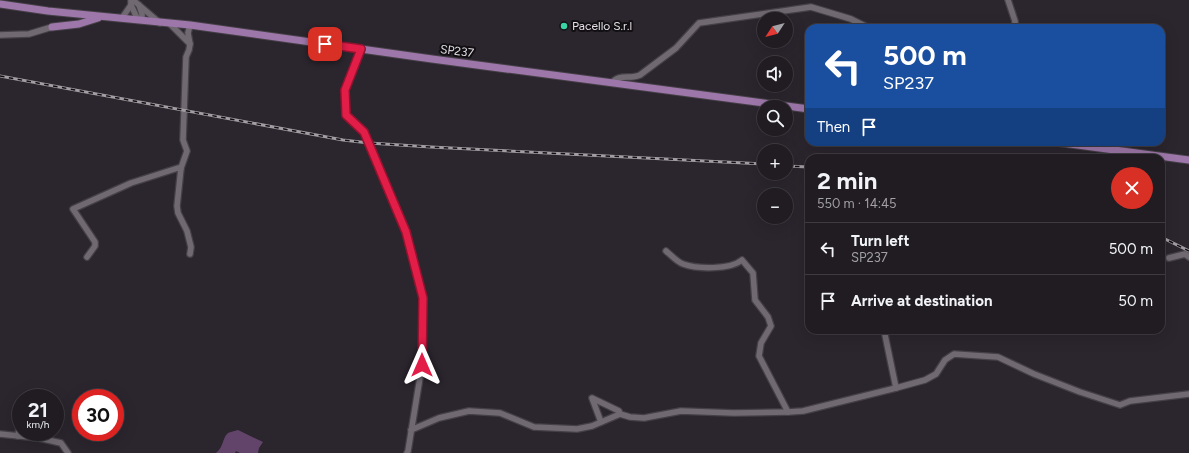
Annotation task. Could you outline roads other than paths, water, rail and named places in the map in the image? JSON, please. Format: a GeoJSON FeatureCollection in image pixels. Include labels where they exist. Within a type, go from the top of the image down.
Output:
{"type":"FeatureCollection","features":[{"type":"Feature","properties":{"kind":"main road","name":"SP237"},"geometry":{"type":"LineString","coordinates":[[0,4],[102,17],[190,25],[805,108]]}},
{"type":"Feature","properties":{"kind":"main road"},"geometry":{"type":"LineString","coordinates":[[52,27],[61,21],[63,17],[60,12]]}},
{"type":"Feature","properties":{"kind":"main road"},"geometry":{"type":"LineString","coordinates":[[52,27],[63,23],[77,14]]}},
{"type":"Feature","properties":{"kind":"main road"},"geometry":{"type":"LineString","coordinates":[[72,25],[77,20],[77,14]]}},
{"type":"Feature","properties":{"kind":"main road"},"geometry":{"type":"LineString","coordinates":[[52,27],[72,25],[102,17]]}},
{"type":"Feature","properties":{"kind":"main road"},"geometry":{"type":"LineString","coordinates":[[1098,146],[1150,154]]}},
{"type":"Feature","properties":{"kind":"main road"},"geometry":{"type":"LineString","coordinates":[[1165,156],[1189,160]]}},
{"type":"Feature","properties":{"kind":"street"},"geometry":{"type":"LineString","coordinates":[[1008,0],[1015,24]]}},
{"type":"Feature","properties":{"kind":"street"},"geometry":{"type":"LineString","coordinates":[[132,2],[139,5],[160,23]]}},
{"type":"Feature","properties":{"kind":"street"},"geometry":{"type":"LineString","coordinates":[[122,18],[132,2]]}},
{"type":"Feature","properties":{"kind":"street"},"geometry":{"type":"LineString","coordinates":[[132,2],[140,20]]}},
{"type":"Feature","properties":{"kind":"street"},"geometry":{"type":"LineString","coordinates":[[139,5],[142,14],[140,20]]}},
{"type":"Feature","properties":{"kind":"street"},"geometry":{"type":"LineString","coordinates":[[612,82],[614,78],[618,77],[640,76],[676,48],[699,23],[811,6],[851,19],[861,24]]}},
{"type":"Feature","properties":{"kind":"street"},"geometry":{"type":"LineString","coordinates":[[169,23],[190,44]]}},
{"type":"Feature","properties":{"kind":"street"},"geometry":{"type":"LineString","coordinates":[[190,25],[188,33],[190,44],[186,57],[183,140],[187,151],[181,168],[177,206],[178,213],[187,231],[190,254]]}},
{"type":"Feature","properties":{"kind":"street"},"geometry":{"type":"LineString","coordinates":[[0,35],[28,34],[52,27]]}},
{"type":"Feature","properties":{"kind":"street"},"geometry":{"type":"LineString","coordinates":[[361,49],[345,90],[346,115],[364,132],[369,143],[406,232],[423,298],[422,365],[407,453]]}},
{"type":"Feature","properties":{"kind":"street"},"geometry":{"type":"LineString","coordinates":[[87,257],[95,246],[95,242],[73,209],[131,183],[181,168]]}},
{"type":"Feature","properties":{"kind":"street"},"geometry":{"type":"LineString","coordinates":[[666,251],[683,264],[710,268],[738,264],[742,260],[753,273],[755,300],[768,317],[771,326],[761,343],[759,356],[788,412]]}},
{"type":"Feature","properties":{"kind":"street"},"geometry":{"type":"LineString","coordinates":[[1169,258],[1185,254],[1189,257]]}},
{"type":"Feature","properties":{"kind":"street"},"geometry":{"type":"LineString","coordinates":[[885,334],[896,388]]}},
{"type":"Feature","properties":{"kind":"street"},"geometry":{"type":"LineString","coordinates":[[601,422],[592,398],[619,411],[620,414],[630,417],[644,418],[681,411],[734,413],[803,411],[924,380],[936,374],[945,360],[954,354],[998,357],[1034,374],[1080,392],[1120,405],[1130,401],[1189,394]]}},
{"type":"Feature","properties":{"kind":"street"},"geometry":{"type":"LineString","coordinates":[[411,430],[438,418],[469,411],[500,413],[534,427],[577,429],[592,426],[620,414]]}},
{"type":"Feature","properties":{"kind":"street"},"geometry":{"type":"LineString","coordinates":[[0,434],[12,435]]}},
{"type":"Feature","properties":{"kind":"street"},"geometry":{"type":"LineString","coordinates":[[52,441],[61,443],[68,453]]}},
{"type":"Feature","properties":{"kind":"railway"},"geometry":{"type":"LineString","coordinates":[[0,76],[343,140],[431,147],[757,164]]}},
{"type":"Feature","properties":{"kind":"railway"},"geometry":{"type":"LineString","coordinates":[[793,166],[805,167]]}},
{"type":"Feature","properties":{"kind":"railway"},"geometry":{"type":"LineString","coordinates":[[1165,239],[1189,251]]}},
{"type":"Feature","properties":{"kind":"place","name":"Pacello S.r.l"},"geometry":{"type":"Point","coordinates":[564,26]}}]}
